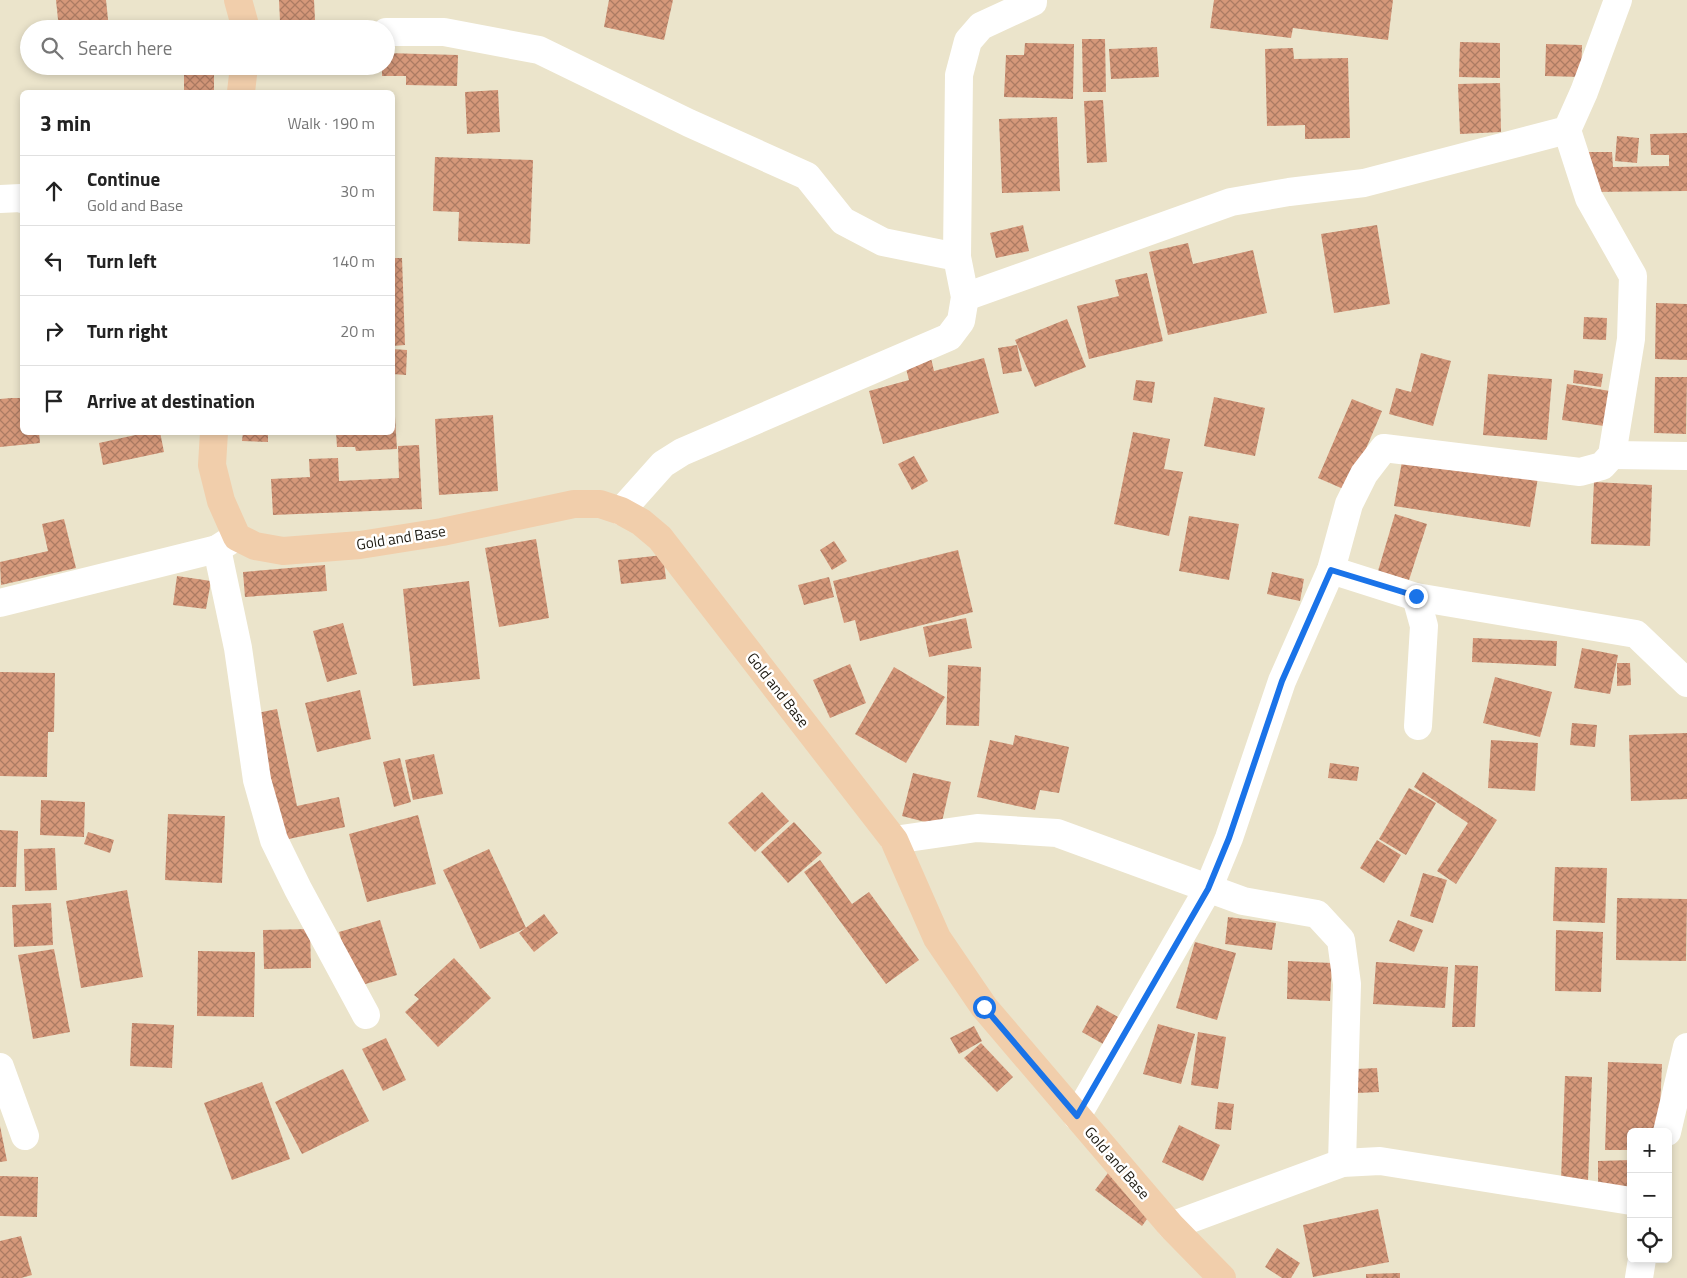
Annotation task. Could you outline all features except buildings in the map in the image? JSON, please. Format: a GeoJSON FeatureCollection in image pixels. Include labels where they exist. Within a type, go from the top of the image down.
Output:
{"type":"FeatureCollection","features":[{"type":"Feature","properties":{"kind":"main road"},"geometry":{"type":"LineString","coordinates":[[238,0],[244,20]]}},
{"type":"Feature","properties":{"kind":"main road"},"geometry":{"type":"LineString","coordinates":[[242,90],[243,75]]}},
{"type":"Feature","properties":{"kind":"main road"},"geometry":{"type":"LineString","coordinates":[[214,435],[212,465],[221,502],[227,543]]}},
{"type":"Feature","properties":{"kind":"main road","name":"Gold and Base"},"geometry":{"type":"LineString","coordinates":[[227,543],[283,551],[360,545],[442,532],[574,504],[600,504],[621,510],[641,522],[660,538],[894,840],[937,938],[984,1007],[1171,1226],[1222,1278]]}},
{"type":"Feature","properties":{"kind":"street"},"geometry":{"type":"LineString","coordinates":[[621,510],[662,464],[682,452],[949,337],[962,321],[965,296],[957,257],[959,75],[968,41],[981,26],[1033,0]]}},
{"type":"Feature","properties":{"kind":"street"},"geometry":{"type":"LineString","coordinates":[[1077,1116],[1208,889],[1229,838],[1282,681],[1331,570],[1350,504],[1364,474],[1384,448],[1580,472],[1602,466],[1612,455],[1631,339],[1633,276],[1589,198],[1567,130],[1584,92],[1618,0]]}},
{"type":"Feature","properties":{"kind":"street"},"geometry":{"type":"LineString","coordinates":[[395,32],[444,32],[539,50],[689,123],[807,176],[844,221],[883,242],[957,257]]}},
{"type":"Feature","properties":{"kind":"street"},"geometry":{"type":"LineString","coordinates":[[965,296],[1232,202],[1289,192],[1364,183],[1567,130]]}},
{"type":"Feature","properties":{"kind":"street"},"geometry":{"type":"LineString","coordinates":[[0,199],[20,198]]}},
{"type":"Feature","properties":{"kind":"street"},"geometry":{"type":"LineString","coordinates":[[1612,455],[1687,456]]}},
{"type":"Feature","properties":{"kind":"street"},"geometry":{"type":"LineString","coordinates":[[0,603],[227,543],[238,648],[257,780],[274,840],[298,889],[366,1015]]}},
{"type":"Feature","properties":{"kind":"street"},"geometry":{"type":"LineString","coordinates":[[1331,570],[1416,596],[1636,634],[1687,683]]}},
{"type":"Feature","properties":{"kind":"street"},"geometry":{"type":"LineString","coordinates":[[1416,596],[1424,626],[1418,726]]}},
{"type":"Feature","properties":{"kind":"street"},"geometry":{"type":"LineString","coordinates":[[894,840],[977,828],[1057,832],[1243,901],[1317,914],[1341,940],[1347,984],[1342,1163]]}},
{"type":"Feature","properties":{"kind":"street"},"geometry":{"type":"LineString","coordinates":[[1668,1128],[1687,1047]]}},
{"type":"Feature","properties":{"kind":"street"},"geometry":{"type":"LineString","coordinates":[[0,1066],[25,1136]]}},
{"type":"Feature","properties":{"kind":"street"},"geometry":{"type":"LineString","coordinates":[[1171,1226],[1342,1163],[1380,1161],[1627,1200]]}},
{"type":"Feature","properties":{"kind":"street"},"geometry":{"type":"LineString","coordinates":[[1639,1278],[1641,1263]]}},
{"type":"Feature","properties":{"kind":"route"},"geometry":{"type":"LineString","coordinates":[[984,1007],[1077,1116],[1208,889],[1229,838],[1282,681],[1331,570],[1416,596]]}}]}
